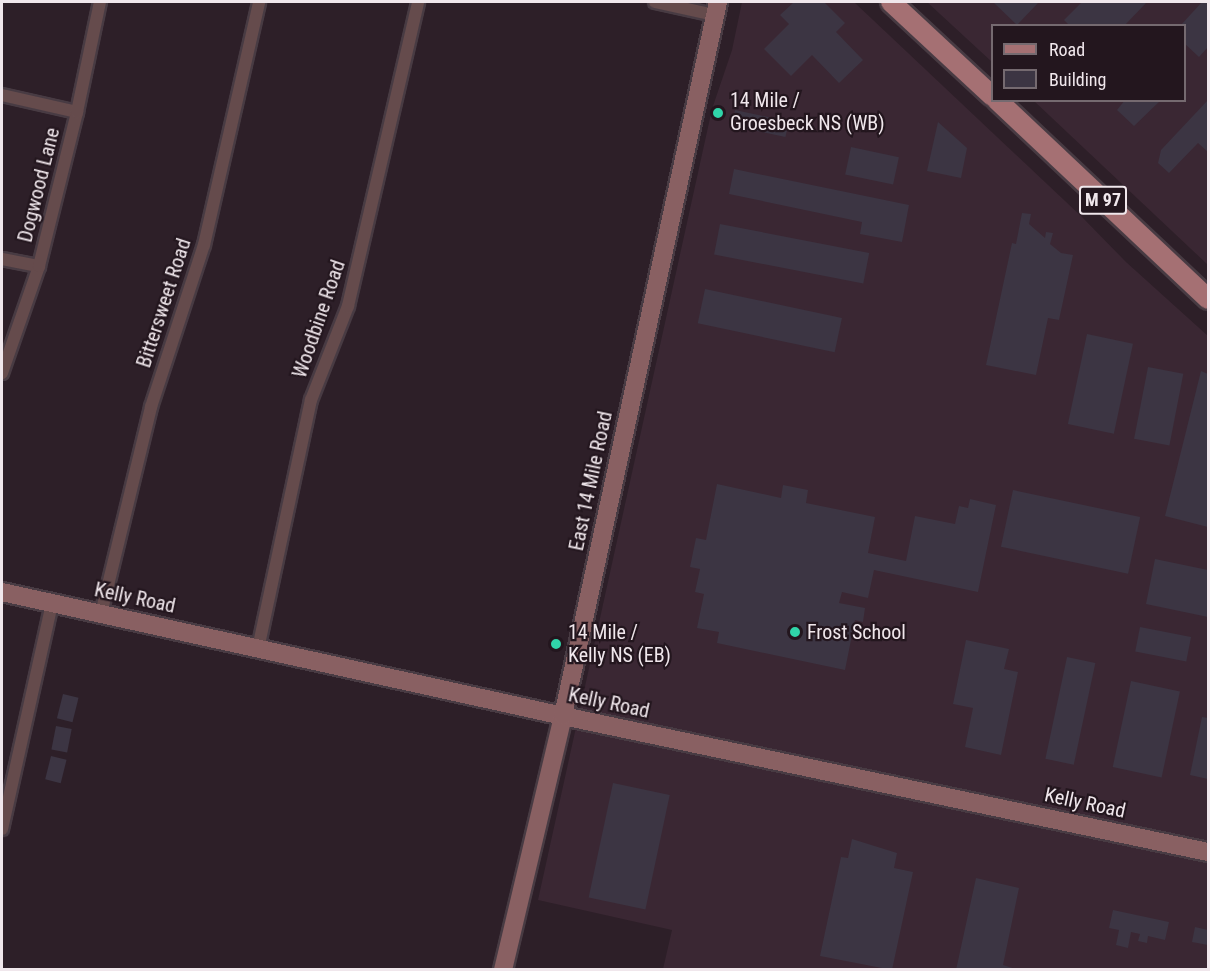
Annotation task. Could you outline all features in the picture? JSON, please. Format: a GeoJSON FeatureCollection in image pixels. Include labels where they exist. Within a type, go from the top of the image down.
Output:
{"type":"FeatureCollection","features":[{"type":"Feature","properties":{"kind":"main road"},"geometry":{"type":"LineString","coordinates":[[891,2],[991,94]]}},
{"type":"Feature","properties":{"kind":"main road","name":"M 97"},"geometry":{"type":"LineString","coordinates":[[999,102],[1209,299]]}},
{"type":"Feature","properties":{"kind":"street","name":"Dogwood Lane"},"geometry":{"type":"LineString","coordinates":[[2,373],[39,266],[77,112],[100,2]]}},
{"type":"Feature","properties":{"kind":"street","name":"Bittersweet Road"},"geometry":{"type":"LineString","coordinates":[[101,614],[151,407],[204,245],[259,2]]}},
{"type":"Feature","properties":{"kind":"street","name":"Woodbine Road"},"geometry":{"type":"LineString","coordinates":[[258,649],[311,400],[348,306],[418,2]]}},
{"type":"Feature","properties":{"kind":"street"},"geometry":{"type":"LineString","coordinates":[[655,2],[716,8]]}},
{"type":"Feature","properties":{"kind":"street","name":"East 14 Mile Road"},"geometry":{"type":"LineString","coordinates":[[503,969],[563,716],[716,8]]}},
{"type":"Feature","properties":{"kind":"street"},"geometry":{"type":"LineString","coordinates":[[2,95],[77,112]]}},
{"type":"Feature","properties":{"kind":"street"},"geometry":{"type":"LineString","coordinates":[[2,259],[39,266]]}},
{"type":"Feature","properties":{"kind":"street","name":"Kelly Road"},"geometry":{"type":"LineString","coordinates":[[2,592],[563,716],[1209,852]]}},
{"type":"Feature","properties":{"kind":"street"},"geometry":{"type":"LineString","coordinates":[[2,829],[52,603]]}},
{"type":"Feature","properties":{"kind":"shaded area"},"geometry":{"type":"Polygon","coordinates":[[[742,2],[854,2],[1082,217],[1126,262],[1208,336],[1208,969],[663,969],[672,930],[538,900],[712,109],[732,50],[742,2]]]}},
{"type":"Feature","properties":{"kind":"shaded area"},"geometry":{"type":"Polygon","coordinates":[[[927,2],[1208,2],[1208,265],[1035,102],[1186,102],[1186,24],[991,24],[991,61],[927,2]]]}},
{"type":"Feature","properties":{"kind":"building"},"geometry":{"type":"Polygon","coordinates":[[[794,2],[824,2],[845,23],[836,32],[863,60],[839,83],[812,55],[791,76],[764,49],[789,24],[780,15],[794,2]]]}},
{"type":"Feature","properties":{"kind":"building"},"geometry":{"type":"Polygon","coordinates":[[[993,2],[1039,2],[1018,24],[993,2]]]}},
{"type":"Feature","properties":{"kind":"building"},"geometry":{"type":"Polygon","coordinates":[[[1082,2],[1147,2],[1126,24],[1068,24],[1064,20],[1082,2]]]}},
{"type":"Feature","properties":{"kind":"building"},"geometry":{"type":"Polygon","coordinates":[[[1202,2],[1208,2],[1208,47],[1199,57],[1186,45],[1186,24],[1182,24],[1202,2]]]}},
{"type":"Feature","properties":{"kind":"building"},"geometry":{"type":"Polygon","coordinates":[[[1208,100],[1208,152],[1198,143],[1169,173],[1158,163],[1161,150],[1208,100]]]}},
{"type":"Feature","properties":{"kind":"building"},"geometry":{"type":"Polygon","coordinates":[[[1123,102],[1159,102],[1134,126],[1117,110],[1123,102]]]}},
{"type":"Feature","properties":{"kind":"building"},"geometry":{"type":"Polygon","coordinates":[[[735,110],[789,121],[785,137],[732,126],[735,110]]]}},
{"type":"Feature","properties":{"kind":"building"},"geometry":{"type":"Polygon","coordinates":[[[938,122],[967,148],[961,178],[927,171],[938,122]]]}},
{"type":"Feature","properties":{"kind":"building"},"geometry":{"type":"Polygon","coordinates":[[[851,147],[899,157],[893,185],[845,174],[851,147]]]}},
{"type":"Feature","properties":{"kind":"building"},"geometry":{"type":"Polygon","coordinates":[[[734,169],[909,205],[902,242],[860,234],[862,222],[729,194],[734,169]]]}},
{"type":"Feature","properties":{"kind":"building"},"geometry":{"type":"Polygon","coordinates":[[[1022,213],[1031,214],[1029,224],[1045,238],[1046,232],[1053,233],[1050,244],[1061,253],[1073,255],[1059,320],[1048,318],[1036,375],[986,365],[1012,243],[1016,244],[1022,213]]]}},
{"type":"Feature","properties":{"kind":"building"},"geometry":{"type":"Polygon","coordinates":[[[720,224],[869,253],[863,283],[714,254],[720,224]]]}},
{"type":"Feature","properties":{"kind":"building"},"geometry":{"type":"Polygon","coordinates":[[[705,289],[842,318],[835,352],[698,323],[705,289]]]}},
{"type":"Feature","properties":{"kind":"building"},"geometry":{"type":"Polygon","coordinates":[[[1087,334],[1133,344],[1114,434],[1068,424],[1087,334]]]}},
{"type":"Feature","properties":{"kind":"building"},"geometry":{"type":"Polygon","coordinates":[[[1148,367],[1183,374],[1169,446],[1134,439],[1148,367]]]}},
{"type":"Feature","properties":{"kind":"building"},"geometry":{"type":"Polygon","coordinates":[[[1201,371],[1208,374],[1208,527],[1165,516],[1201,371]]]}},
{"type":"Feature","properties":{"kind":"building"},"geometry":{"type":"Polygon","coordinates":[[[717,484],[781,498],[783,485],[808,490],[806,503],[875,517],[868,553],[906,561],[915,516],[955,524],[959,506],[968,508],[970,499],[996,505],[978,592],[874,570],[868,598],[842,592],[839,603],[865,608],[863,622],[855,620],[845,670],[717,643],[719,632],[697,628],[704,594],[695,592],[700,569],[690,567],[696,538],[706,540],[717,484]]]}},
{"type":"Feature","properties":{"kind":"building"},"geometry":{"type":"Polygon","coordinates":[[[1013,490],[1140,517],[1128,574],[1001,547],[1013,490]]]}},
{"type":"Feature","properties":{"kind":"building"},"geometry":{"type":"Polygon","coordinates":[[[1155,559],[1208,570],[1208,617],[1146,604],[1155,559]]]}},
{"type":"Feature","properties":{"kind":"building"},"geometry":{"type":"Polygon","coordinates":[[[1140,627],[1191,637],[1186,661],[1135,652],[1140,627]]]}},
{"type":"Feature","properties":{"kind":"building"},"geometry":{"type":"Polygon","coordinates":[[[966,640],[1009,649],[1004,669],[1018,672],[1001,755],[965,747],[973,708],[953,704],[966,640]]]}},
{"type":"Feature","properties":{"kind":"building"},"geometry":{"type":"Polygon","coordinates":[[[1067,657],[1095,663],[1074,765],[1045,759],[1067,657]]]}},
{"type":"Feature","properties":{"kind":"building"},"geometry":{"type":"Polygon","coordinates":[[[1131,681],[1180,691],[1162,777],[1113,767],[1131,681]]]}},
{"type":"Feature","properties":{"kind":"building"},"geometry":{"type":"Polygon","coordinates":[[[63,694],[79,698],[72,722],[57,718],[63,694]]]}},
{"type":"Feature","properties":{"kind":"building"},"geometry":{"type":"Polygon","coordinates":[[[1202,717],[1208,718],[1208,779],[1190,775],[1202,717]]]}},
{"type":"Feature","properties":{"kind":"building"},"geometry":{"type":"Polygon","coordinates":[[[56,726],[72,729],[67,753],[51,750],[56,726]]]}},
{"type":"Feature","properties":{"kind":"building"},"geometry":{"type":"Polygon","coordinates":[[[51,756],[67,760],[61,783],[45,779],[51,756]]]}},
{"type":"Feature","properties":{"kind":"building"},"geometry":{"type":"Polygon","coordinates":[[[613,783],[670,795],[645,910],[589,897],[613,783]]]}},
{"type":"Feature","properties":{"kind":"building"},"geometry":{"type":"Polygon","coordinates":[[[852,839],[897,853],[894,868],[913,872],[892,970],[820,956],[841,857],[848,858],[852,839]]]}},
{"type":"Feature","properties":{"kind":"building"},"geometry":{"type":"Polygon","coordinates":[[[976,878],[1019,888],[1003,965],[1019,970],[956,970],[976,878]]]}},
{"type":"Feature","properties":{"kind":"building"},"geometry":{"type":"Polygon","coordinates":[[[1113,910],[1169,922],[1165,940],[1148,936],[1147,943],[1138,941],[1140,934],[1131,932],[1128,948],[1116,945],[1119,930],[1109,928],[1113,910]]]}},
{"type":"Feature","properties":{"kind":"building"},"geometry":{"type":"Polygon","coordinates":[[[1195,927],[1208,930],[1208,945],[1192,942],[1195,927]]]}},
{"type":"Feature","properties":{"kind":"place","name":"14 Mile / Groesbeck NS (WB)"},"geometry":{"type":"Point","coordinates":[718,113]}},
{"type":"Feature","properties":{"kind":"place","name":"Frost School"},"geometry":{"type":"Point","coordinates":[795,632]}},
{"type":"Feature","properties":{"kind":"place","name":"14 Mile / Kelly NS (EB)"},"geometry":{"type":"Point","coordinates":[556,644]}}]}
